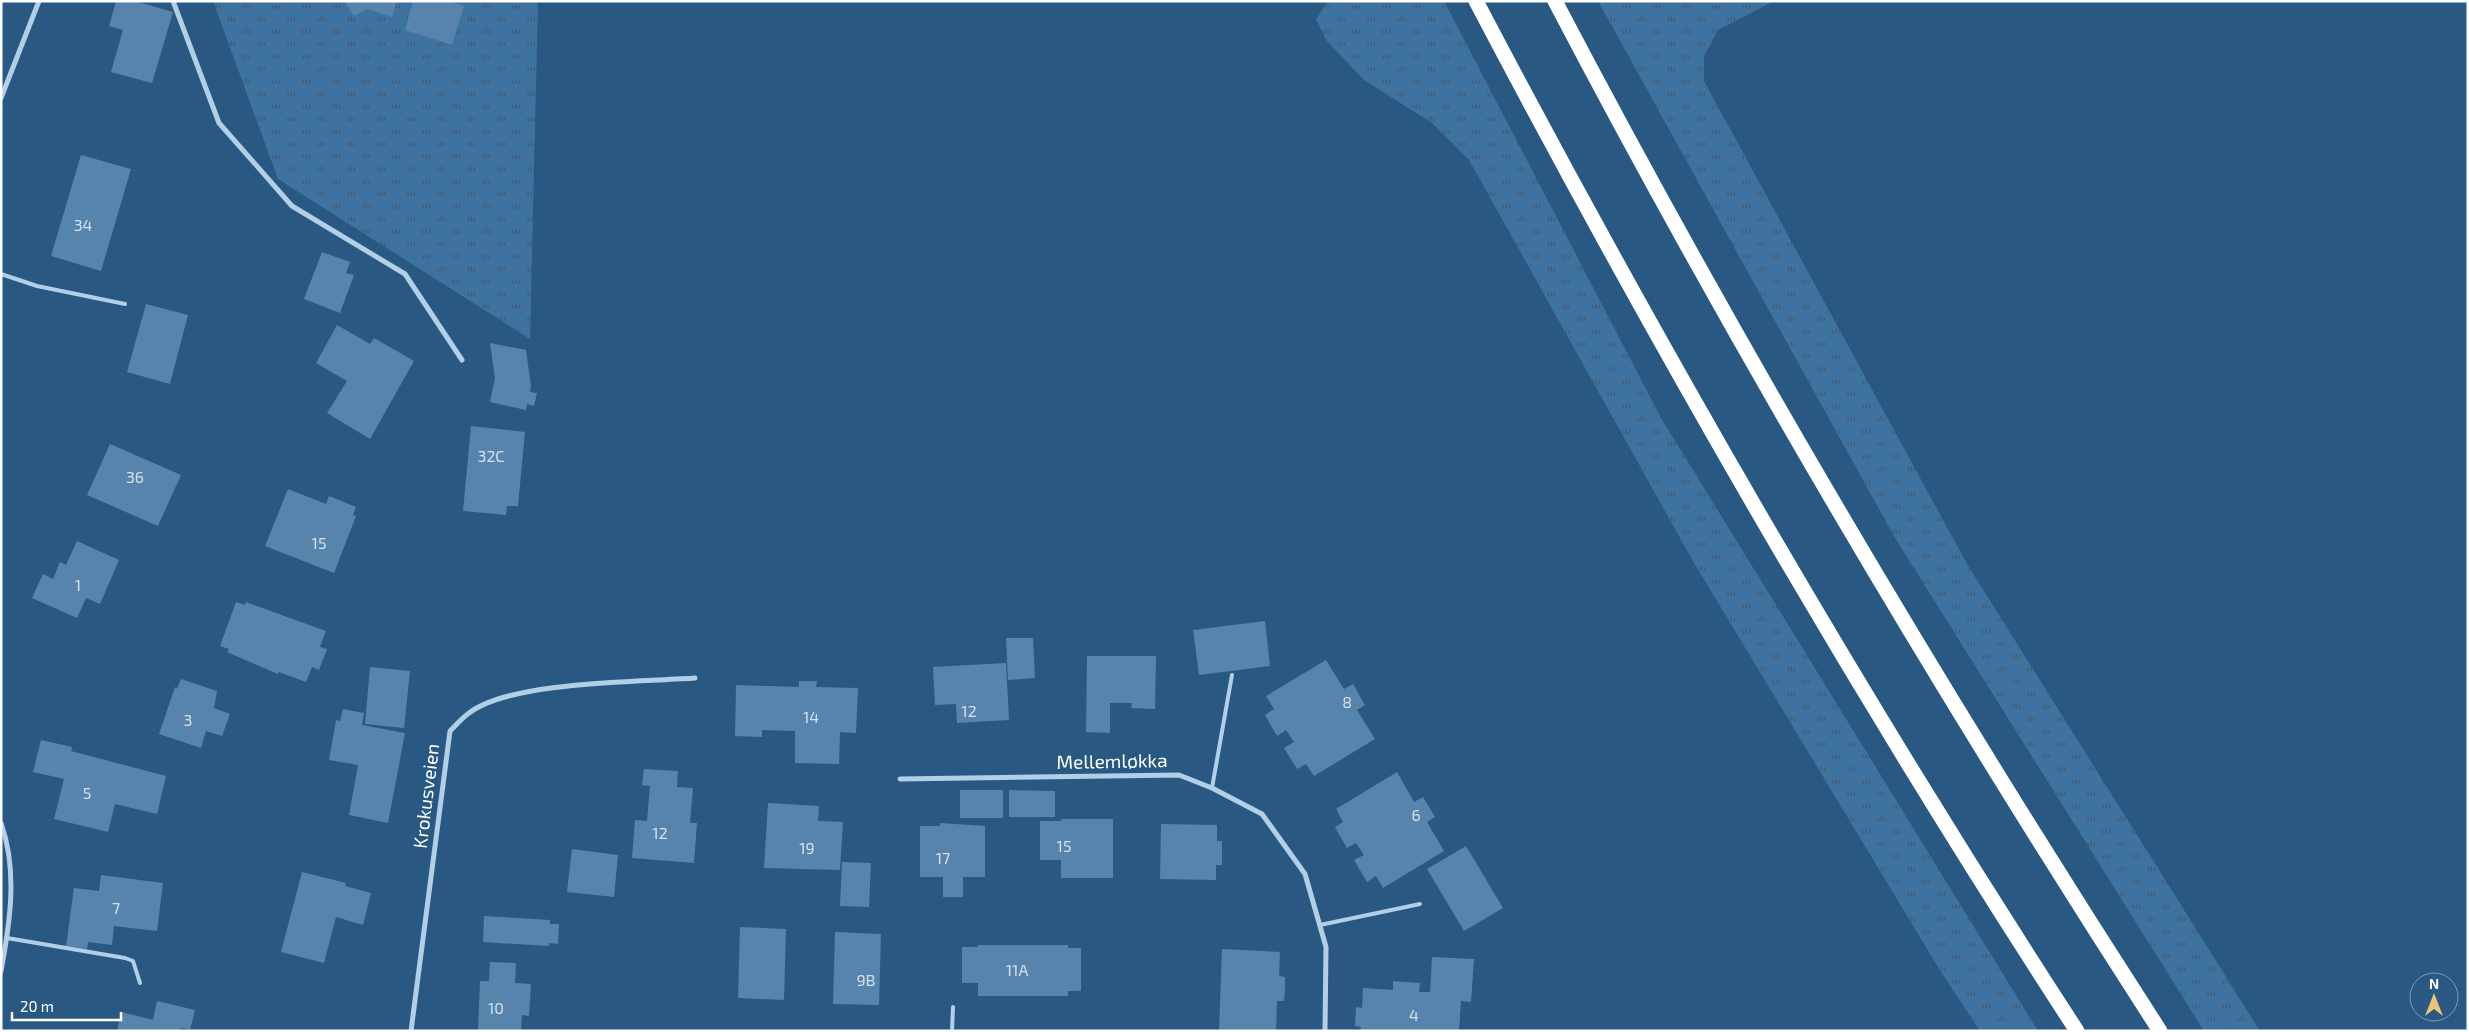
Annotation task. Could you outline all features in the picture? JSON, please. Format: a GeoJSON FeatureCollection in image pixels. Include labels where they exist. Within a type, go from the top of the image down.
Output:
{"type":"FeatureCollection","features":[{"type":"Feature","properties":{"kind":"highway"},"geometry":{"type":"LineString","coordinates":[[1476,1],[1625,278],[1821,619],[1925,791],[2077,1031]]}},
{"type":"Feature","properties":{"kind":"highway"},"geometry":{"type":"LineString","coordinates":[[1555,1],[1685,241],[1877,576],[1994,770],[2160,1031]]}},
{"type":"Feature","properties":{"kind":"street"},"geometry":{"type":"LineString","coordinates":[[1,98],[39,1]]}},
{"type":"Feature","properties":{"kind":"street"},"geometry":{"type":"LineString","coordinates":[[173,1],[219,123],[292,206],[405,274],[462,360]]}},
{"type":"Feature","properties":{"kind":"street","name":"Krokusveien"},"geometry":{"type":"LineString","coordinates":[[411,1031],[450,731],[470,712],[508,695],[544,689],[695,678]]}},
{"type":"Feature","properties":{"kind":"street","name":"Mellemløkka"},"geometry":{"type":"LineString","coordinates":[[900,779],[1179,775],[1212,788],[1262,814],[1305,874],[1320,925],[1326,947],[1325,1031]]}},
{"type":"Feature","properties":{"kind":"street"},"geometry":{"type":"LineString","coordinates":[[1,823],[6,838],[12,885],[7,938],[1,971]]}},
{"type":"Feature","properties":{"kind":"lane"},"geometry":{"type":"LineString","coordinates":[[1,274],[37,286],[125,304]]}},
{"type":"Feature","properties":{"kind":"lane"},"geometry":{"type":"LineString","coordinates":[[1212,788],[1232,675]]}},
{"type":"Feature","properties":{"kind":"lane"},"geometry":{"type":"LineString","coordinates":[[1320,925],[1420,904]]}},
{"type":"Feature","properties":{"kind":"lane"},"geometry":{"type":"LineString","coordinates":[[7,938],[126,958],[133,961],[140,982]]}},
{"type":"Feature","properties":{"kind":"lane"},"geometry":{"type":"LineString","coordinates":[[952,1031],[953,1007]]}},
{"type":"Feature","properties":{"kind":"green space"},"geometry":{"type":"Polygon","coordinates":[[[213,1],[538,1],[530,339],[278,179],[213,1]]]}},
{"type":"Feature","properties":{"kind":"green space"},"geometry":{"type":"Polygon","coordinates":[[[1328,1],[1444,1],[1661,418],[2038,1031],[1980,1031],[1941,972],[1694,563],[1469,160],[1432,123],[1364,80],[1326,40],[1316,19],[1328,1]]]}},
{"type":"Feature","properties":{"kind":"green space"},"geometry":{"type":"Polygon","coordinates":[[[1598,1],[1774,1],[1718,30],[1704,56],[1704,81],[1967,564],[2260,1031],[2204,1031],[1895,538],[1598,1]]]}},
{"type":"Feature","properties":{"kind":"building"},"geometry":{"type":"Polygon","coordinates":[[[116,1],[135,1],[173,12],[152,83],[111,72],[123,30],[109,26],[116,1]]]}},
{"type":"Feature","properties":{"kind":"building"},"geometry":{"type":"Polygon","coordinates":[[[342,1],[397,1],[392,17],[368,9],[354,16],[346,3],[342,1]]]}},
{"type":"Feature","properties":{"kind":"building"},"geometry":{"type":"Polygon","coordinates":[[[413,1],[447,1],[464,6],[452,45],[405,30],[413,1]]]}},
{"type":"Feature","properties":{"kind":"building"},"geometry":{"type":"Polygon","coordinates":[[[81,155],[131,169],[101,271],[51,256],[81,155]]]}},
{"type":"Feature","properties":{"kind":"building"},"geometry":{"type":"Polygon","coordinates":[[[322,252],[350,262],[346,273],[354,275],[340,313],[304,299],[322,252]]]}},
{"type":"Feature","properties":{"kind":"building"},"geometry":{"type":"Polygon","coordinates":[[[146,304],[188,315],[170,384],[127,372],[146,304]]]}},
{"type":"Feature","properties":{"kind":"building"},"geometry":{"type":"Polygon","coordinates":[[[337,325],[370,344],[374,338],[414,361],[370,439],[327,413],[347,381],[316,363],[337,325]]]}},
{"type":"Feature","properties":{"kind":"building"},"geometry":{"type":"Polygon","coordinates":[[[490,343],[526,350],[531,386],[530,392],[537,393],[534,406],[527,404],[526,410],[490,402],[495,378],[490,343]]]}},
{"type":"Feature","properties":{"kind":"building"},"geometry":{"type":"Polygon","coordinates":[[[471,426],[525,432],[518,506],[507,506],[506,515],[463,511],[471,426]]]}},
{"type":"Feature","properties":{"kind":"building"},"geometry":{"type":"Polygon","coordinates":[[[110,444],[181,475],[158,526],[87,495],[110,444]]]}},
{"type":"Feature","properties":{"kind":"building"},"geometry":{"type":"Polygon","coordinates":[[[288,489],[326,504],[329,496],[356,507],[353,515],[356,516],[334,573],[265,546],[288,489]]]}},
{"type":"Feature","properties":{"kind":"building"},"geometry":{"type":"Polygon","coordinates":[[[77,541],[119,560],[100,604],[86,598],[77,618],[32,598],[43,574],[53,579],[60,562],[66,565],[77,541]]]}},
{"type":"Feature","properties":{"kind":"building"},"geometry":{"type":"Polygon","coordinates":[[[236,602],[245,605],[246,602],[326,631],[320,647],[327,649],[319,670],[312,667],[306,682],[279,672],[278,674],[227,652],[229,649],[220,646],[236,602]]]}},
{"type":"Feature","properties":{"kind":"building"},"geometry":{"type":"Polygon","coordinates":[[[1265,621],[1270,666],[1199,675],[1193,630],[1265,621]]]}},
{"type":"Feature","properties":{"kind":"building"},"geometry":{"type":"Polygon","coordinates":[[[1006,638],[1033,638],[1035,678],[1008,680],[1006,638]]]}},
{"type":"Feature","properties":{"kind":"building"},"geometry":{"type":"Polygon","coordinates":[[[1087,656],[1156,656],[1155,709],[1131,708],[1132,703],[1110,703],[1110,733],[1086,732],[1087,656]]]}},
{"type":"Feature","properties":{"kind":"building"},"geometry":{"type":"Polygon","coordinates":[[[1326,660],[1344,689],[1353,684],[1365,705],[1357,710],[1375,739],[1314,776],[1306,764],[1297,769],[1284,748],[1294,742],[1286,730],[1277,736],[1265,715],[1274,709],[1266,696],[1326,660]]]}},
{"type":"Feature","properties":{"kind":"building"},"geometry":{"type":"Polygon","coordinates":[[[1006,663],[1009,720],[957,723],[956,704],[935,705],[933,667],[1006,663]]]}},
{"type":"Feature","properties":{"kind":"building"},"geometry":{"type":"Polygon","coordinates":[[[370,667],[410,671],[404,728],[365,724],[370,667]]]}},
{"type":"Feature","properties":{"kind":"building"},"geometry":{"type":"Polygon","coordinates":[[[181,679],[217,691],[214,708],[230,714],[222,736],[206,731],[201,748],[159,734],[175,687],[177,689],[181,679]]]}},
{"type":"Feature","properties":{"kind":"building"},"geometry":{"type":"Polygon","coordinates":[[[799,681],[817,681],[816,687],[858,688],[856,733],[840,732],[839,764],[795,763],[795,731],[762,730],[762,737],[735,736],[736,685],[799,687],[799,681]]]}},
{"type":"Feature","properties":{"kind":"building"},"geometry":{"type":"Polygon","coordinates":[[[343,709],[364,713],[362,725],[405,733],[388,823],[349,815],[358,765],[329,760],[336,720],[340,721],[343,709]]]}},
{"type":"Feature","properties":{"kind":"building"},"geometry":{"type":"Polygon","coordinates":[[[41,740],[72,747],[71,751],[166,776],[157,814],[115,804],[108,832],[54,819],[64,779],[33,772],[41,740]]]}},
{"type":"Feature","properties":{"kind":"building"},"geometry":{"type":"Polygon","coordinates":[[[644,769],[678,771],[677,787],[693,788],[690,823],[697,823],[694,863],[632,858],[635,820],[647,821],[650,786],[642,785],[644,769]]]}},
{"type":"Feature","properties":{"kind":"building"},"geometry":{"type":"Polygon","coordinates":[[[1397,772],[1414,802],[1423,797],[1435,817],[1427,822],[1444,851],[1383,888],[1376,876],[1367,882],[1354,860],[1364,855],[1356,843],[1347,848],[1335,827],[1343,822],[1336,809],[1397,772]]]}},
{"type":"Feature","properties":{"kind":"building"},"geometry":{"type":"Polygon","coordinates":[[[960,790],[1003,790],[1003,818],[960,818],[960,790]]]}},
{"type":"Feature","properties":{"kind":"building"},"geometry":{"type":"Polygon","coordinates":[[[1009,790],[1055,791],[1055,817],[1009,817],[1009,790]]]}},
{"type":"Feature","properties":{"kind":"building"},"geometry":{"type":"Polygon","coordinates":[[[768,803],[819,806],[818,821],[843,822],[840,870],[764,868],[768,803]]]}},
{"type":"Feature","properties":{"kind":"building"},"geometry":{"type":"Polygon","coordinates":[[[1061,819],[1113,819],[1113,878],[1061,878],[1061,860],[1040,860],[1040,821],[1061,821],[1061,819]]]}},
{"type":"Feature","properties":{"kind":"building"},"geometry":{"type":"Polygon","coordinates":[[[940,823],[985,826],[985,877],[963,877],[963,897],[943,897],[943,877],[920,877],[920,826],[940,826],[940,823]]]}},
{"type":"Feature","properties":{"kind":"building"},"geometry":{"type":"Polygon","coordinates":[[[1161,824],[1217,825],[1217,841],[1222,841],[1222,865],[1216,865],[1216,880],[1160,879],[1161,824]]]}},
{"type":"Feature","properties":{"kind":"building"},"geometry":{"type":"Polygon","coordinates":[[[1466,846],[1503,908],[1464,931],[1427,869],[1466,846]]]}},
{"type":"Feature","properties":{"kind":"building"},"geometry":{"type":"Polygon","coordinates":[[[572,849],[618,855],[614,897],[567,892],[572,849]]]}},
{"type":"Feature","properties":{"kind":"building"},"geometry":{"type":"Polygon","coordinates":[[[842,862],[871,863],[869,907],[840,906],[842,862]]]}},
{"type":"Feature","properties":{"kind":"building"},"geometry":{"type":"Polygon","coordinates":[[[302,872],[346,883],[345,886],[371,893],[363,925],[336,917],[324,963],[281,952],[302,872]]]}},
{"type":"Feature","properties":{"kind":"building"},"geometry":{"type":"Polygon","coordinates":[[[101,875],[163,883],[157,931],[114,926],[112,945],[88,942],[87,949],[66,946],[74,888],[99,891],[101,875]]]}},
{"type":"Feature","properties":{"kind":"building"},"geometry":{"type":"Polygon","coordinates":[[[484,916],[550,920],[550,924],[559,924],[558,944],[549,943],[549,946],[483,942],[484,916]]]}},
{"type":"Feature","properties":{"kind":"building"},"geometry":{"type":"Polygon","coordinates":[[[740,927],[786,929],[784,1000],[738,998],[740,927]]]}},
{"type":"Feature","properties":{"kind":"building"},"geometry":{"type":"Polygon","coordinates":[[[835,932],[881,934],[879,1005],[833,1004],[835,932]]]}},
{"type":"Feature","properties":{"kind":"building"},"geometry":{"type":"Polygon","coordinates":[[[978,945],[1068,945],[1068,948],[1081,948],[1081,991],[1068,991],[1068,996],[978,996],[978,983],[962,983],[962,947],[978,947],[978,945]]]}},
{"type":"Feature","properties":{"kind":"building"},"geometry":{"type":"Polygon","coordinates":[[[1222,949],[1280,952],[1279,976],[1285,977],[1285,989],[1284,1001],[1277,1001],[1276,1031],[1219,1031],[1222,949]]]}},
{"type":"Feature","properties":{"kind":"building"},"geometry":{"type":"Polygon","coordinates":[[[1432,957],[1474,959],[1471,1002],[1461,1001],[1459,1031],[1360,1031],[1361,1027],[1355,1026],[1356,1007],[1362,1008],[1363,988],[1393,990],[1393,981],[1420,983],[1419,992],[1430,992],[1432,957]]]}},
{"type":"Feature","properties":{"kind":"building"},"geometry":{"type":"Polygon","coordinates":[[[490,962],[516,963],[515,983],[531,984],[529,1016],[522,1015],[521,1031],[478,1030],[480,981],[489,981],[490,962]]]}},
{"type":"Feature","properties":{"kind":"building"},"geometry":{"type":"Polygon","coordinates":[[[157,1001],[195,1010],[190,1030],[181,1028],[180,1031],[117,1031],[121,1012],[153,1020],[157,1001]]]}}]}
